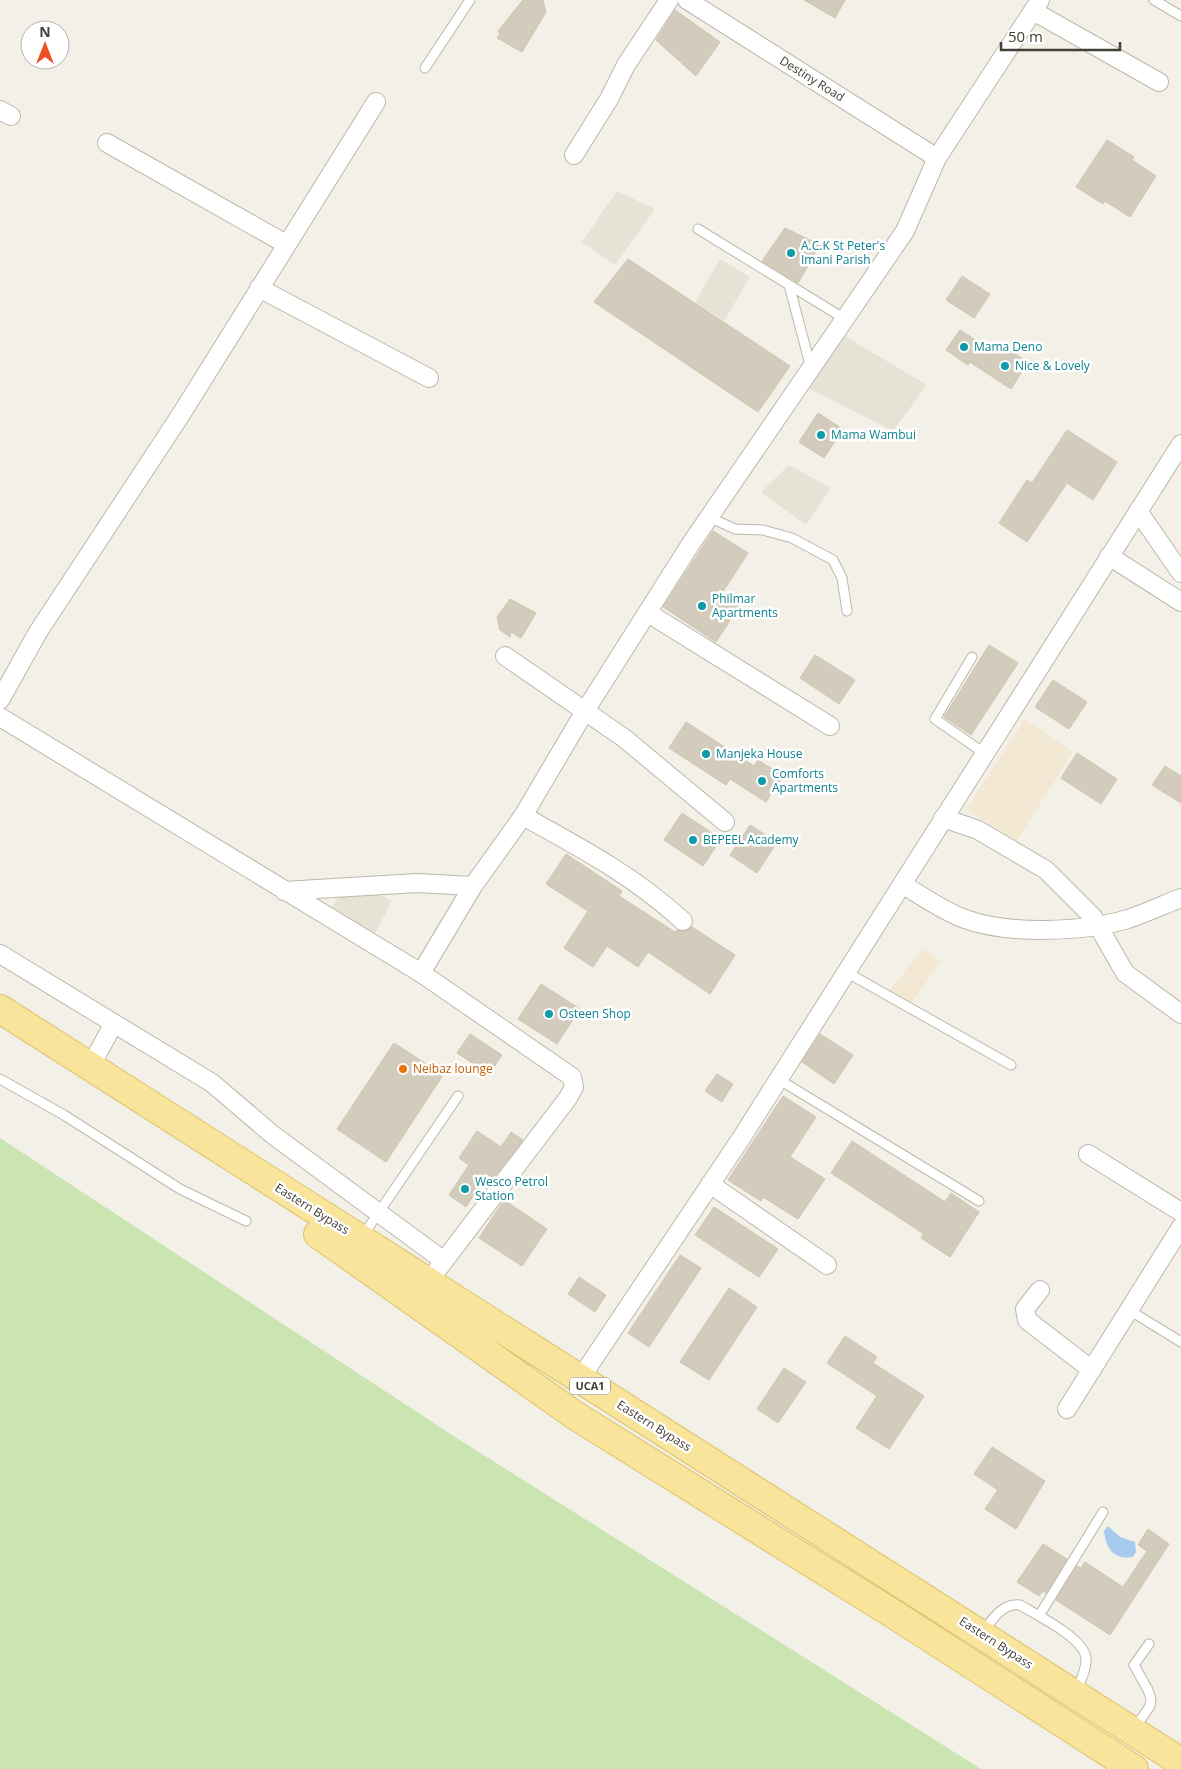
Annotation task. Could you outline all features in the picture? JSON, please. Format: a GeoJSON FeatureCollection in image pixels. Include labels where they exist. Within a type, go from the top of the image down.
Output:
{"type":"FeatureCollection","features":[{"type":"Feature","properties":{"kind":"main road","name":"Eastern Bypass"},"geometry":{"type":"LineString","coordinates":[[0,1009],[1181,1762]]}},
{"type":"Feature","properties":{"kind":"main road","name":"Eastern Bypass"},"geometry":{"type":"LineString","coordinates":[[0,1030],[336,1245],[576,1416],[895,1615],[1134,1769]]}},
{"type":"Feature","properties":{"kind":"street"},"geometry":{"type":"LineString","coordinates":[[574,155],[609,99],[626,65],[669,0]]}},
{"type":"Feature","properties":{"kind":"street","name":"Destiny Road"},"geometry":{"type":"LineString","coordinates":[[687,0],[937,158]]}},
{"type":"Feature","properties":{"kind":"street"},"geometry":{"type":"LineString","coordinates":[[704,0],[790,50],[918,136],[930,145],[937,158]]}},
{"type":"Feature","properties":{"kind":"street"},"geometry":{"type":"LineString","coordinates":[[421,973],[473,886],[523,816],[585,711],[709,517],[905,231],[937,158],[1037,6],[1159,82]]}},
{"type":"Feature","properties":{"kind":"street"},"geometry":{"type":"LineString","coordinates":[[0,700],[38,632],[180,416],[376,102]]}},
{"type":"Feature","properties":{"kind":"street"},"geometry":{"type":"LineString","coordinates":[[107,143],[286,244]]}},
{"type":"Feature","properties":{"kind":"street"},"geometry":{"type":"LineString","coordinates":[[259,288],[429,378]]}},
{"type":"Feature","properties":{"kind":"street"},"geometry":{"type":"LineString","coordinates":[[580,1379],[778,1079],[1181,444]]}},
{"type":"Feature","properties":{"kind":"street"},"geometry":{"type":"LineString","coordinates":[[1138,511],[1181,573]]}},
{"type":"Feature","properties":{"kind":"street"},"geometry":{"type":"LineString","coordinates":[[1109,556],[1181,602]]}},
{"type":"Feature","properties":{"kind":"street"},"geometry":{"type":"LineString","coordinates":[[648,613],[830,726]]}},
{"type":"Feature","properties":{"kind":"street"},"geometry":{"type":"LineString","coordinates":[[505,656],[624,738],[725,822]]}},
{"type":"Feature","properties":{"kind":"street"},"geometry":{"type":"LineString","coordinates":[[0,718],[421,973],[565,1070],[572,1077],[574,1088],[428,1282]]}},
{"type":"Feature","properties":{"kind":"street"},"geometry":{"type":"LineString","coordinates":[[523,816],[623,872],[654,894],[683,921]]}},
{"type":"Feature","properties":{"kind":"street"},"geometry":{"type":"LineString","coordinates":[[943,818],[978,830],[1046,870],[1075,896],[1093,916],[1124,973],[1181,1014]]}},
{"type":"Feature","properties":{"kind":"street"},"geometry":{"type":"LineString","coordinates":[[284,890],[417,883],[473,886]]}},
{"type":"Feature","properties":{"kind":"street"},"geometry":{"type":"LineString","coordinates":[[902,884],[952,914],[985,924],[1030,930],[1098,926],[1128,919],[1181,898]]}},
{"type":"Feature","properties":{"kind":"street"},"geometry":{"type":"LineString","coordinates":[[0,954],[112,1024],[212,1083],[273,1136],[444,1261]]}},
{"type":"Feature","properties":{"kind":"street"},"geometry":{"type":"LineString","coordinates":[[90,1066],[112,1024]]}},
{"type":"Feature","properties":{"kind":"street"},"geometry":{"type":"LineString","coordinates":[[1088,1154],[1181,1212]]}},
{"type":"Feature","properties":{"kind":"street"},"geometry":{"type":"LineString","coordinates":[[710,1184],[827,1265]]}},
{"type":"Feature","properties":{"kind":"street"},"geometry":{"type":"LineString","coordinates":[[1067,1409],[1181,1227]]}},
{"type":"Feature","properties":{"kind":"street"},"geometry":{"type":"LineString","coordinates":[[1040,1290],[1024,1309],[1027,1320],[1092,1370]]}},
{"type":"Feature","properties":{"kind":"lane"},"geometry":{"type":"LineString","coordinates":[[425,68],[470,0]]}},
{"type":"Feature","properties":{"kind":"lane"},"geometry":{"type":"LineString","coordinates":[[1154,0],[1181,16]]}},
{"type":"Feature","properties":{"kind":"lane"},"geometry":{"type":"LineString","coordinates":[[698,229],[845,319]]}},
{"type":"Feature","properties":{"kind":"lane"},"geometry":{"type":"LineString","coordinates":[[789,285],[811,368]]}},
{"type":"Feature","properties":{"kind":"lane"},"geometry":{"type":"LineString","coordinates":[[709,517],[735,529],[764,530],[792,538],[833,560],[842,578],[847,611]]}},
{"type":"Feature","properties":{"kind":"lane"},"geometry":{"type":"LineString","coordinates":[[972,657],[935,718],[984,753]]}},
{"type":"Feature","properties":{"kind":"lane"},"geometry":{"type":"LineString","coordinates":[[846,972],[1010,1065]]}},
{"type":"Feature","properties":{"kind":"lane"},"geometry":{"type":"LineString","coordinates":[[0,1079],[64,1114],[180,1189],[246,1221]]}},
{"type":"Feature","properties":{"kind":"lane"},"geometry":{"type":"LineString","coordinates":[[778,1079],[979,1201]]}},
{"type":"Feature","properties":{"kind":"lane"},"geometry":{"type":"LineString","coordinates":[[361,1239],[458,1096]]}},
{"type":"Feature","properties":{"kind":"lane"},"geometry":{"type":"LineString","coordinates":[[1129,1310],[1181,1342]]}},
{"type":"Feature","properties":{"kind":"lane"},"geometry":{"type":"LineString","coordinates":[[1039,1616],[1103,1512]]}},
{"type":"Feature","properties":{"kind":"lane"},"geometry":{"type":"LineString","coordinates":[[982,1634],[1003,1608],[1010,1604],[1020,1605],[1039,1616],[1077,1641],[1083,1648],[1086,1664],[1076,1695]]}},
{"type":"Feature","properties":{"kind":"lane"},"geometry":{"type":"LineString","coordinates":[[1132,1732],[1150,1706],[1148,1690],[1134,1665],[1149,1644]]}},
{"type":"Feature","properties":{"kind":"shaded area"},"geometry":{"type":"Polygon","coordinates":[[[617,191],[655,209],[615,265],[582,242],[617,191]]]}},
{"type":"Feature","properties":{"kind":"shaded area"},"geometry":{"type":"Polygon","coordinates":[[[720,259],[750,277],[724,321],[695,302],[720,259]]]}},
{"type":"Feature","properties":{"kind":"shaded area"},"geometry":{"type":"Polygon","coordinates":[[[839,333],[927,385],[893,431],[802,385],[839,333]]]}},
{"type":"Feature","properties":{"kind":"shaded area"},"geometry":{"type":"Polygon","coordinates":[[[789,465],[831,488],[806,525],[761,492],[789,465]]]}},
{"type":"Feature","properties":{"kind":"shaded area"},"geometry":{"type":"Polygon","coordinates":[[[1025,719],[1073,752],[1016,842],[966,809],[1025,719]]]}},
{"type":"Feature","properties":{"kind":"shaded area"},"geometry":{"type":"Polygon","coordinates":[[[350,880],[392,901],[372,939],[329,911],[350,880]]]}},
{"type":"Feature","properties":{"kind":"shaded area"},"geometry":{"type":"Polygon","coordinates":[[[923,949],[941,961],[911,1003],[889,991],[923,949]]]}},
{"type":"Feature","properties":{"kind":"green space"},"geometry":{"type":"Polygon","coordinates":[[[0,1138],[455,1437],[981,1769],[0,1769],[0,1138]]]}},
{"type":"Feature","properties":{"kind":"water"},"geometry":{"type":"Polygon","coordinates":[[[1108,1526],[1120,1537],[1135,1542],[1136,1552],[1133,1557],[1121,1557],[1112,1552],[1104,1531],[1108,1526]]]}},
{"type":"Feature","properties":{"kind":"building"},"geometry":{"type":"Polygon","coordinates":[[[523,0],[543,0],[546,12],[522,52],[497,38],[500,34],[498,31],[523,0]]]}},
{"type":"Feature","properties":{"kind":"building"},"geometry":{"type":"Polygon","coordinates":[[[804,0],[845,0],[835,18],[804,0]]]}},
{"type":"Feature","properties":{"kind":"building"},"geometry":{"type":"Polygon","coordinates":[[[675,10],[720,42],[696,76],[656,40],[675,10]]]}},
{"type":"Feature","properties":{"kind":"building"},"geometry":{"type":"Polygon","coordinates":[[[1107,140],[1134,157],[1132,160],[1156,176],[1130,217],[1105,201],[1103,204],[1076,187],[1107,140]]]}},
{"type":"Feature","properties":{"kind":"building","name":"A.C.K St Peter's Imani Parish"},"geometry":{"type":"Polygon","coordinates":[[[785,228],[820,245],[798,283],[762,261],[785,228]]]}},
{"type":"Feature","properties":{"kind":"building"},"geometry":{"type":"Polygon","coordinates":[[[628,259],[790,366],[758,412],[594,302],[628,259]]]}},
{"type":"Feature","properties":{"kind":"building"},"geometry":{"type":"Polygon","coordinates":[[[962,276],[990,294],[974,318],[946,300],[962,276]]]}},
{"type":"Feature","properties":{"kind":"building"},"geometry":{"type":"Polygon","coordinates":[[[960,330],[994,352],[999,344],[1028,362],[1011,389],[970,362],[968,365],[946,350],[960,330]]]}},
{"type":"Feature","properties":{"kind":"building","name":"Mama Wambui"},"geometry":{"type":"Polygon","coordinates":[[[818,413],[843,429],[824,458],[799,442],[818,413]]]}},
{"type":"Feature","properties":{"kind":"building"},"geometry":{"type":"Polygon","coordinates":[[[1067,430],[1117,462],[1093,500],[1067,483],[1027,542],[999,523],[1027,480],[1032,483],[1067,430]]]}},
{"type":"Feature","properties":{"kind":"building"},"geometry":{"type":"Polygon","coordinates":[[[713,531],[748,553],[722,593],[740,605],[716,642],[663,607],[713,531]]]}},
{"type":"Feature","properties":{"kind":"building"},"geometry":{"type":"Polygon","coordinates":[[[510,599],[536,613],[521,638],[511,632],[510,637],[500,630],[497,617],[510,599]]]}},
{"type":"Feature","properties":{"kind":"building"},"geometry":{"type":"Polygon","coordinates":[[[989,645],[1018,663],[971,735],[944,717],[989,645]]]}},
{"type":"Feature","properties":{"kind":"building"},"geometry":{"type":"Polygon","coordinates":[[[815,655],[855,680],[839,704],[800,678],[815,655]]]}},
{"type":"Feature","properties":{"kind":"building"},"geometry":{"type":"Polygon","coordinates":[[[1053,680],[1087,702],[1069,729],[1035,707],[1053,680]]]}},
{"type":"Feature","properties":{"kind":"building","name":"Manjeka House"},"geometry":{"type":"Polygon","coordinates":[[[686,722],[754,766],[758,760],[783,776],[766,802],[730,779],[726,785],[669,748],[686,722]]]}},
{"type":"Feature","properties":{"kind":"building"},"geometry":{"type":"Polygon","coordinates":[[[1077,753],[1117,779],[1101,804],[1061,778],[1077,753]]]}},
{"type":"Feature","properties":{"kind":"building"},"geometry":{"type":"Polygon","coordinates":[[[1165,766],[1181,776],[1181,803],[1152,785],[1165,766]]]}},
{"type":"Feature","properties":{"kind":"building","name":"BEPEEL Academy"},"geometry":{"type":"Polygon","coordinates":[[[682,813],[721,839],[703,866],[664,840],[682,813]]]}},
{"type":"Feature","properties":{"kind":"building"},"geometry":{"type":"Polygon","coordinates":[[[750,825],[777,842],[757,873],[730,855],[750,825]]]}},
{"type":"Feature","properties":{"kind":"building"},"geometry":{"type":"Polygon","coordinates":[[[566,854],[622,891],[619,896],[675,932],[677,930],[686,931],[692,927],[735,955],[710,994],[648,952],[638,967],[607,946],[593,967],[564,948],[588,911],[546,884],[566,854]]]}},
{"type":"Feature","properties":{"kind":"building","name":"Osteen Shop"},"geometry":{"type":"Polygon","coordinates":[[[541,984],[580,1009],[557,1044],[518,1019],[541,984]]]}},
{"type":"Feature","properties":{"kind":"building"},"geometry":{"type":"Polygon","coordinates":[[[470,1034],[502,1055],[489,1074],[457,1053],[470,1034]]]}},
{"type":"Feature","properties":{"kind":"building"},"geometry":{"type":"Polygon","coordinates":[[[820,1034],[853,1055],[834,1084],[802,1062],[820,1034]]]}},
{"type":"Feature","properties":{"kind":"building"},"geometry":{"type":"Polygon","coordinates":[[[394,1043],[443,1075],[386,1162],[337,1129],[394,1043]]]}},
{"type":"Feature","properties":{"kind":"building"},"geometry":{"type":"Polygon","coordinates":[[[717,1074],[733,1084],[722,1102],[705,1091],[717,1074]]]}},
{"type":"Feature","properties":{"kind":"building"},"geometry":{"type":"Polygon","coordinates":[[[783,1096],[816,1117],[790,1157],[825,1179],[798,1219],[763,1197],[761,1201],[728,1180],[783,1096]]]}},
{"type":"Feature","properties":{"kind":"building"},"geometry":{"type":"Polygon","coordinates":[[[477,1131],[501,1147],[511,1132],[523,1140],[492,1180],[486,1176],[466,1207],[449,1195],[469,1165],[459,1158],[477,1131]]]}},
{"type":"Feature","properties":{"kind":"building"},"geometry":{"type":"Polygon","coordinates":[[[852,1141],[945,1202],[951,1193],[979,1212],[950,1257],[921,1238],[924,1234],[831,1173],[852,1141]]]}},
{"type":"Feature","properties":{"kind":"building"},"geometry":{"type":"Polygon","coordinates":[[[504,1200],[547,1229],[522,1266],[479,1238],[504,1200]]]}},
{"type":"Feature","properties":{"kind":"building"},"geometry":{"type":"Polygon","coordinates":[[[714,1207],[778,1249],[759,1277],[695,1235],[714,1207]]]}},
{"type":"Feature","properties":{"kind":"building"},"geometry":{"type":"Polygon","coordinates":[[[680,1255],[701,1268],[649,1347],[628,1333],[680,1255]]]}},
{"type":"Feature","properties":{"kind":"building"},"geometry":{"type":"Polygon","coordinates":[[[579,1277],[606,1295],[595,1312],[568,1294],[579,1277]]]}},
{"type":"Feature","properties":{"kind":"building"},"geometry":{"type":"Polygon","coordinates":[[[729,1288],[757,1307],[709,1380],[680,1362],[729,1288]]]}},
{"type":"Feature","properties":{"kind":"building"},"geometry":{"type":"Polygon","coordinates":[[[845,1336],[877,1357],[873,1363],[924,1396],[889,1449],[856,1428],[877,1396],[827,1363],[845,1336]]]}},
{"type":"Feature","properties":{"kind":"building"},"geometry":{"type":"Polygon","coordinates":[[[784,1368],[806,1382],[778,1423],[757,1409],[784,1368]]]}},
{"type":"Feature","properties":{"kind":"building"},"geometry":{"type":"Polygon","coordinates":[[[992,1447],[1045,1481],[1016,1529],[985,1509],[998,1490],[974,1474],[992,1447]]]}},
{"type":"Feature","properties":{"kind":"building"},"geometry":{"type":"Polygon","coordinates":[[[1148,1529],[1169,1544],[1110,1635],[1056,1600],[1077,1566],[1081,1568],[1085,1562],[1123,1587],[1147,1551],[1138,1545],[1148,1529]]]}},
{"type":"Feature","properties":{"kind":"building"},"geometry":{"type":"Polygon","coordinates":[[[1043,1544],[1067,1559],[1046,1593],[1043,1591],[1039,1596],[1017,1582],[1043,1544]]]}},
{"type":"Feature","properties":{"kind":"place","name":"A.C.K St Peter's Imani Parish"},"geometry":{"type":"Point","coordinates":[791,253]}},
{"type":"Feature","properties":{"kind":"place","name":"Mama Deno"},"geometry":{"type":"Point","coordinates":[964,347]}},
{"type":"Feature","properties":{"kind":"place","name":"Nice & Lovely"},"geometry":{"type":"Point","coordinates":[1005,366]}},
{"type":"Feature","properties":{"kind":"place","name":"Mama Wambui"},"geometry":{"type":"Point","coordinates":[821,435]}},
{"type":"Feature","properties":{"kind":"place","name":"Philmar Apartments"},"geometry":{"type":"Point","coordinates":[702,606]}},
{"type":"Feature","properties":{"kind":"place","name":"Manjeka House"},"geometry":{"type":"Point","coordinates":[706,754]}},
{"type":"Feature","properties":{"kind":"place","name":"Comforts Apartments"},"geometry":{"type":"Point","coordinates":[762,781]}},
{"type":"Feature","properties":{"kind":"place","name":"BEPEEL Academy"},"geometry":{"type":"Point","coordinates":[693,840]}},
{"type":"Feature","properties":{"kind":"place","name":"Osteen Shop"},"geometry":{"type":"Point","coordinates":[549,1014]}},
{"type":"Feature","properties":{"kind":"place","name":"Neibaz lounge"},"geometry":{"type":"Point","coordinates":[403,1069]}},
{"type":"Feature","properties":{"kind":"place","name":"Wesco Petrol Station"},"geometry":{"type":"Point","coordinates":[465,1189]}}]}
